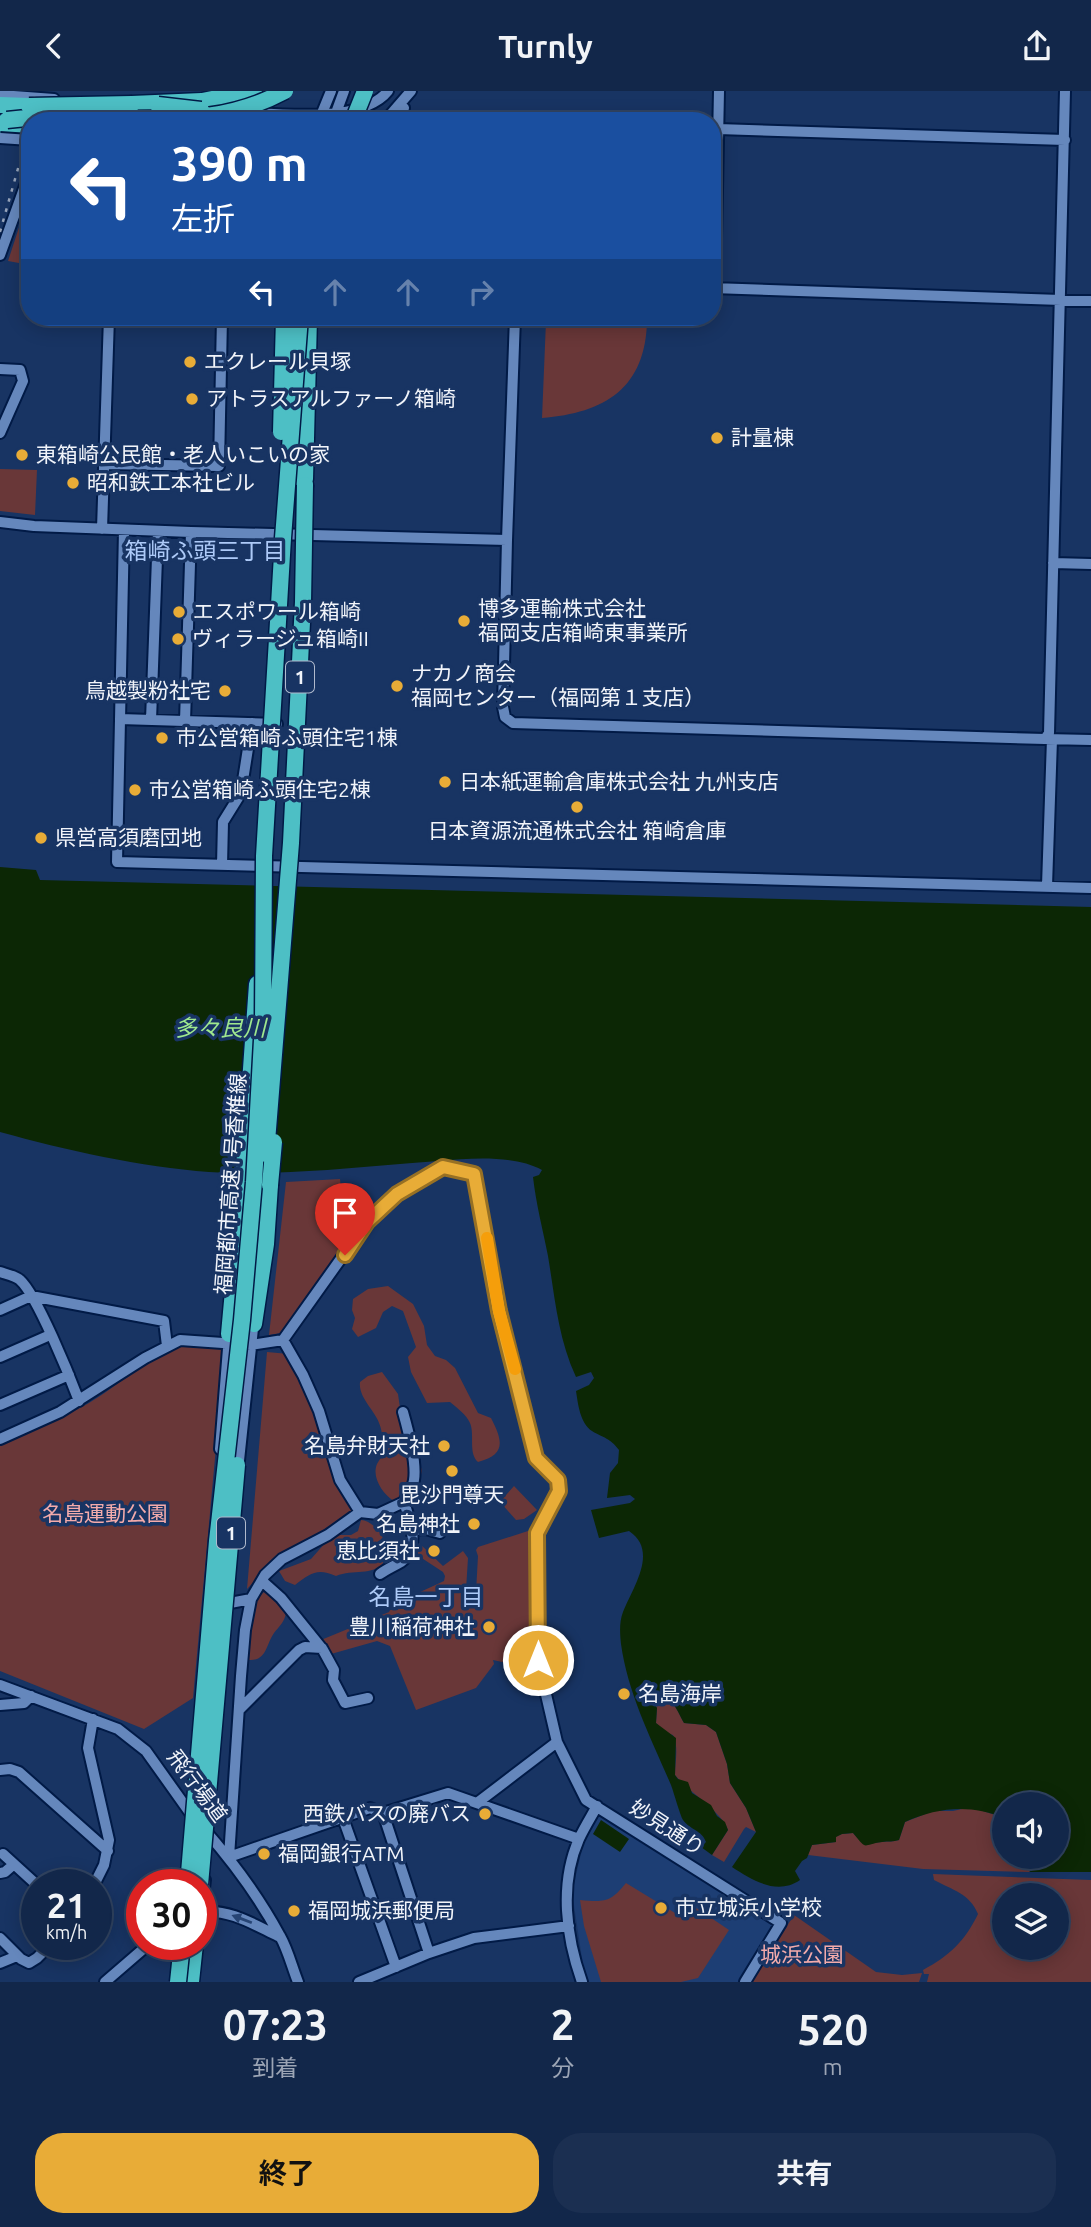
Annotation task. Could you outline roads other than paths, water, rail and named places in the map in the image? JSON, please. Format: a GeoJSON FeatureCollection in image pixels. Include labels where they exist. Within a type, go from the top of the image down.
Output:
{"type":"FeatureCollection","features":[{"type":"Feature","properties":{"kind":"highway"},"geometry":{"type":"LineString","coordinates":[[45,112],[202,101],[256,91]]}},
{"type":"Feature","properties":{"kind":"highway"},"geometry":{"type":"LineString","coordinates":[[229,112],[252,107],[285,91]]}},
{"type":"Feature","properties":{"kind":"highway"},"geometry":{"type":"LineString","coordinates":[[349,112],[364,91]]}},
{"type":"Feature","properties":{"kind":"highway"},"geometry":{"type":"LineString","coordinates":[[132,104],[214,112]]}},
{"type":"Feature","properties":{"kind":"highway"},"geometry":{"type":"LineString","coordinates":[[1,116],[21,114]]}},
{"type":"Feature","properties":{"kind":"highway"},"geometry":{"type":"LineString","coordinates":[[1,116],[21,116]]}},
{"type":"Feature","properties":{"kind":"highway"},"geometry":{"type":"LineString","coordinates":[[1,116],[21,120]]}},
{"type":"Feature","properties":{"kind":"highway"},"geometry":{"type":"LineString","coordinates":[[1,116],[21,126]]}},
{"type":"Feature","properties":{"kind":"highway"},"geometry":{"type":"LineString","coordinates":[[279,599],[284,326]]}},
{"type":"Feature","properties":{"kind":"highway","name":"福岡都市高速1号香椎線"},"geometry":{"type":"LineString","coordinates":[[188,1869],[216,1554],[254,1182],[263,1022],[263,875],[295,326]]}},
{"type":"Feature","properties":{"kind":"highway"},"geometry":{"type":"LineString","coordinates":[[296,326],[292,453],[305,485]]}},
{"type":"Feature","properties":{"kind":"highway","name":"福岡都市高速1号香椎線"},"geometry":{"type":"LineString","coordinates":[[201,1869],[270,1106],[303,602],[311,326]]}},
{"type":"Feature","properties":{"kind":"highway"},"geometry":{"type":"LineString","coordinates":[[229,1338],[288,1000],[295,896],[287,850]]}},
{"type":"Feature","properties":{"kind":"highway"},"geometry":{"type":"LineString","coordinates":[[254,1324],[266,1244],[256,1183],[263,875]]}},
{"type":"Feature","properties":{"kind":"highway"},"geometry":{"type":"LineString","coordinates":[[178,1982],[181,1960]]}},
{"type":"Feature","properties":{"kind":"highway"},"geometry":{"type":"LineString","coordinates":[[191,1982],[194,1960]]}},
{"type":"Feature","properties":{"kind":"street"},"geometry":{"type":"LineString","coordinates":[[167,110],[234,99],[256,91]]}},
{"type":"Feature","properties":{"kind":"street"},"geometry":{"type":"LineString","coordinates":[[322,112],[331,91]]}},
{"type":"Feature","properties":{"kind":"street"},"geometry":{"type":"LineString","coordinates":[[344,91],[344,112]]}},
{"type":"Feature","properties":{"kind":"street"},"geometry":{"type":"LineString","coordinates":[[357,112],[388,91]]}},
{"type":"Feature","properties":{"kind":"street"},"geometry":{"type":"LineString","coordinates":[[392,112],[411,91]]}},
{"type":"Feature","properties":{"kind":"street"},"geometry":{"type":"LineString","coordinates":[[718,112],[719,91]]}},
{"type":"Feature","properties":{"kind":"street"},"geometry":{"type":"LineString","coordinates":[[1047,886],[1048,739],[1065,91]]}},
{"type":"Feature","properties":{"kind":"street"},"geometry":{"type":"LineString","coordinates":[[0,95],[122,103],[154,110]]}},
{"type":"Feature","properties":{"kind":"street"},"geometry":{"type":"LineString","coordinates":[[400,105],[404,108],[401,112]]}},
{"type":"Feature","properties":{"kind":"street"},"geometry":{"type":"LineString","coordinates":[[103,112],[211,112]]}},
{"type":"Feature","properties":{"kind":"street"},"geometry":{"type":"LineString","coordinates":[[1,116],[21,115]]}},
{"type":"Feature","properties":{"kind":"street"},"geometry":{"type":"LineString","coordinates":[[1,116],[21,118]]}},
{"type":"Feature","properties":{"kind":"street"},"geometry":{"type":"LineString","coordinates":[[721,129],[1065,139]]}},
{"type":"Feature","properties":{"kind":"street"},"geometry":{"type":"LineString","coordinates":[[0,138],[21,139]]}},
{"type":"Feature","properties":{"kind":"street"},"geometry":{"type":"LineString","coordinates":[[0,255],[21,196]]}},
{"type":"Feature","properties":{"kind":"street"},"geometry":{"type":"LineString","coordinates":[[721,288],[1091,300]]}},
{"type":"Feature","properties":{"kind":"street"},"geometry":{"type":"LineString","coordinates":[[102,529],[109,326]]}},
{"type":"Feature","properties":{"kind":"street"},"geometry":{"type":"LineString","coordinates":[[106,464],[219,466],[222,326]]}},
{"type":"Feature","properties":{"kind":"street"},"geometry":{"type":"LineString","coordinates":[[256,1183],[268,856],[277,724],[296,326]]}},
{"type":"Feature","properties":{"kind":"street"},"geometry":{"type":"LineString","coordinates":[[287,850],[301,534],[308,467],[311,326]]}},
{"type":"Feature","properties":{"kind":"street"},"geometry":{"type":"LineString","coordinates":[[514,326],[503,707],[505,716],[513,723],[1091,740]]}},
{"type":"Feature","properties":{"kind":"street"},"geometry":{"type":"LineString","coordinates":[[0,369],[19,370],[23,381],[0,433]]}},
{"type":"Feature","properties":{"kind":"street"},"geometry":{"type":"LineString","coordinates":[[0,522],[124,530],[507,540]]}},
{"type":"Feature","properties":{"kind":"street"},"geometry":{"type":"LineString","coordinates":[[124,530],[117,862],[1091,888]]}},
{"type":"Feature","properties":{"kind":"street"},"geometry":{"type":"LineString","coordinates":[[151,720],[158,531]]}},
{"type":"Feature","properties":{"kind":"street"},"geometry":{"type":"LineString","coordinates":[[185,721],[191,532]]}},
{"type":"Feature","properties":{"kind":"street"},"geometry":{"type":"LineString","coordinates":[[1053,563],[1091,564]]}},
{"type":"Feature","properties":{"kind":"street"},"geometry":{"type":"LineString","coordinates":[[120,719],[277,724]]}},
{"type":"Feature","properties":{"kind":"street"},"geometry":{"type":"LineString","coordinates":[[222,865],[223,822],[241,793],[252,723]]}},
{"type":"Feature","properties":{"kind":"street","name":"妙見通り"},"geometry":{"type":"LineString","coordinates":[[283,1340],[337,1274],[367,1222],[397,1194],[443,1167],[474,1174],[499,1311],[536,1458],[558,1480],[559,1491],[537,1533],[538,1660],[557,1742],[586,1800],[781,1923],[744,1982]]}},
{"type":"Feature","properties":{"kind":"street"},"geometry":{"type":"LineString","coordinates":[[0,1272],[20,1279],[31,1296],[79,1401]]}},
{"type":"Feature","properties":{"kind":"street"},"geometry":{"type":"LineString","coordinates":[[0,1310],[31,1296],[164,1321],[167,1346]]}},
{"type":"Feature","properties":{"kind":"street"},"geometry":{"type":"LineString","coordinates":[[206,1869],[230,1603],[239,1461],[254,1324]]}},
{"type":"Feature","properties":{"kind":"street"},"geometry":{"type":"LineString","coordinates":[[0,1357],[50,1335]]}},
{"type":"Feature","properties":{"kind":"street"},"geometry":{"type":"LineString","coordinates":[[188,1869],[229,1338]]}},
{"type":"Feature","properties":{"kind":"street"},"geometry":{"type":"LineString","coordinates":[[0,1439],[79,1401],[180,1340],[229,1338],[251,1345],[283,1340],[319,1411],[340,1479],[360,1512]]}},
{"type":"Feature","properties":{"kind":"street"},"geometry":{"type":"LineString","coordinates":[[0,1405],[69,1375]]}},
{"type":"Feature","properties":{"kind":"street"},"geometry":{"type":"LineString","coordinates":[[380,1574],[405,1557],[411,1548],[412,1530],[404,1502],[414,1479],[403,1412]]}},
{"type":"Feature","properties":{"kind":"street"},"geometry":{"type":"LineString","coordinates":[[404,1502],[378,1514],[360,1512],[328,1535],[282,1559],[262,1581],[251,1599],[245,1630],[229,1857],[370,1808],[383,1813],[449,1793],[579,1839]]}},
{"type":"Feature","properties":{"kind":"street"},"geometry":{"type":"LineString","coordinates":[[412,1530],[440,1532]]}},
{"type":"Feature","properties":{"kind":"street"},"geometry":{"type":"LineString","coordinates":[[262,1581],[281,1598],[321,1648],[334,1669],[333,1680],[345,1703],[368,1698]]}},
{"type":"Feature","properties":{"kind":"street"},"geometry":{"type":"LineString","coordinates":[[207,1602],[230,1603],[251,1599]]}},
{"type":"Feature","properties":{"kind":"street"},"geometry":{"type":"LineString","coordinates":[[240,1709],[299,1650],[305,1647],[321,1648]]}},
{"type":"Feature","properties":{"kind":"street","name":"飛行場道"},"geometry":{"type":"LineString","coordinates":[[0,1685],[118,1729],[146,1751],[192,1816],[229,1857],[253,1891],[281,1937],[298,1982]]}},
{"type":"Feature","properties":{"kind":"street"},"geometry":{"type":"LineString","coordinates":[[0,1705],[24,1703],[31,1696]]}},
{"type":"Feature","properties":{"kind":"street"},"geometry":{"type":"LineString","coordinates":[[93,1719],[88,1748],[109,1840],[102,1869]]}},
{"type":"Feature","properties":{"kind":"street"},"geometry":{"type":"LineString","coordinates":[[477,1803],[557,1742]]}},
{"type":"Feature","properties":{"kind":"street"},"geometry":{"type":"LineString","coordinates":[[0,1770],[19,1772],[108,1851]]}},
{"type":"Feature","properties":{"kind":"street"},"geometry":{"type":"LineString","coordinates":[[582,1982],[576,1966],[569,1926],[566,1889],[579,1839],[597,1806]]}},
{"type":"Feature","properties":{"kind":"street"},"geometry":{"type":"LineString","coordinates":[[383,1813],[429,1953]]}},
{"type":"Feature","properties":{"kind":"street"},"geometry":{"type":"LineString","coordinates":[[342,1818],[396,1967]]}},
{"type":"Feature","properties":{"kind":"street"},"geometry":{"type":"LineString","coordinates":[[3,1854],[21,1872]]}},
{"type":"Feature","properties":{"kind":"street"},"geometry":{"type":"LineString","coordinates":[[0,1873],[13,1865]]}},
{"type":"Feature","properties":{"kind":"street"},"geometry":{"type":"LineString","coordinates":[[217,1911],[244,1919],[281,1937]]}},
{"type":"Feature","properties":{"kind":"street"},"geometry":{"type":"LineString","coordinates":[[359,1982],[378,1978],[429,1953],[474,1938],[569,1926]]}},
{"type":"Feature","properties":{"kind":"street"},"geometry":{"type":"LineString","coordinates":[[0,1938],[21,1958]]}},
{"type":"Feature","properties":{"kind":"street"},"geometry":{"type":"LineString","coordinates":[[0,1963],[18,1956]]}},
{"type":"Feature","properties":{"kind":"street"},"geometry":{"type":"LineString","coordinates":[[105,1982],[130,1960]]}},
{"type":"Feature","properties":{"kind":"water","name":"多々良川"},"geometry":{"type":"Polygon","coordinates":[[[0,867],[36,870],[40,880],[1091,907],[1091,1872],[1029,1872],[1034,1869],[1069,1869],[1069,1792],[992,1792],[992,1814],[967,1809],[942,1810],[905,1822],[899,1840],[865,1845],[853,1833],[842,1834],[836,1837],[836,1842],[812,1845],[807,1858],[795,1871],[800,1880],[791,1885],[782,1887],[756,1881],[732,1867],[756,1832],[746,1808],[730,1783],[727,1764],[716,1732],[706,1725],[684,1723],[668,1698],[652,1691],[649,1694],[657,1708],[656,1723],[676,1738],[675,1775],[688,1782],[692,1793],[711,1805],[728,1830],[712,1855],[701,1847],[706,1842],[682,1817],[648,1733],[624,1662],[621,1620],[641,1570],[642,1549],[638,1539],[629,1531],[599,1538],[591,1510],[630,1503],[635,1499],[630,1495],[607,1498],[610,1473],[618,1463],[619,1450],[609,1440],[588,1428],[580,1413],[576,1391],[589,1385],[594,1378],[591,1372],[576,1377],[561,1333],[533,1177],[539,1175],[542,1170],[510,1160],[473,1159],[304,1171],[209,1172],[104,1157],[0,1132],[0,867]]]}},
{"type":"Feature","properties":{"kind":"water"},"geometry":{"type":"Polygon","coordinates":[[[601,1820],[629,1839],[620,1852],[593,1834],[601,1820]]]}},
{"type":"Feature","properties":{"kind":"railway"},"geometry":{"type":"LineString","coordinates":[[31,112],[36,91]]}},
{"type":"Feature","properties":{"kind":"railway"},"geometry":{"type":"LineString","coordinates":[[0,232],[21,158]]}},
{"type":"Feature","properties":{"kind":"place","name":"エクレール貝塚"},"geometry":{"type":"Point","coordinates":[190,362]}},
{"type":"Feature","properties":{"kind":"place","name":"アトラスアルファーノ箱崎"},"geometry":{"type":"Point","coordinates":[192,399]}},
{"type":"Feature","properties":{"kind":"place","name":"計量棟"},"geometry":{"type":"Point","coordinates":[717,438]}},
{"type":"Feature","properties":{"kind":"place","name":"東箱崎公民館・老人いこいの家"},"geometry":{"type":"Point","coordinates":[22,455]}},
{"type":"Feature","properties":{"kind":"place","name":"昭和鉄工本社ビル"},"geometry":{"type":"Point","coordinates":[73,483]}},
{"type":"Feature","properties":{"kind":"place","name":"エスポワール箱崎"},"geometry":{"type":"Point","coordinates":[179,612]}},
{"type":"Feature","properties":{"kind":"place","name":"博多運輸株式会社 福岡支店箱崎東事業所"},"geometry":{"type":"Point","coordinates":[464,621]}},
{"type":"Feature","properties":{"kind":"place","name":"ヴィラージュ箱崎II"},"geometry":{"type":"Point","coordinates":[178,639]}},
{"type":"Feature","properties":{"kind":"place","name":"ナカノ商会 福岡センター（福岡第１支店）"},"geometry":{"type":"Point","coordinates":[397,686]}},
{"type":"Feature","properties":{"kind":"place","name":"鳥越製粉社宅"},"geometry":{"type":"Point","coordinates":[225,691]}},
{"type":"Feature","properties":{"kind":"place","name":"市公営箱崎ふ頭住宅1棟"},"geometry":{"type":"Point","coordinates":[162,738]}},
{"type":"Feature","properties":{"kind":"place","name":"日本紙運輸倉庫株式会社 九州支店"},"geometry":{"type":"Point","coordinates":[445,782]}},
{"type":"Feature","properties":{"kind":"place","name":"市公営箱崎ふ頭住宅2棟"},"geometry":{"type":"Point","coordinates":[135,790]}},
{"type":"Feature","properties":{"kind":"place","name":"日本資源流通株式会社 箱崎倉庫"},"geometry":{"type":"Point","coordinates":[577,807]}},
{"type":"Feature","properties":{"kind":"place","name":"県営高須磨団地"},"geometry":{"type":"Point","coordinates":[41,838]}},
{"type":"Feature","properties":{"kind":"place","name":"名島弁財天社"},"geometry":{"type":"Point","coordinates":[444,1446]}},
{"type":"Feature","properties":{"kind":"place","name":"毘沙門尊天"},"geometry":{"type":"Point","coordinates":[452,1471]}},
{"type":"Feature","properties":{"kind":"place","name":"名島神社"},"geometry":{"type":"Point","coordinates":[474,1524]}},
{"type":"Feature","properties":{"kind":"place","name":"恵比須社"},"geometry":{"type":"Point","coordinates":[434,1551]}},
{"type":"Feature","properties":{"kind":"place","name":"豊川稲荷神社"},"geometry":{"type":"Point","coordinates":[489,1627]}},
{"type":"Feature","properties":{"kind":"place","name":"名島海岸"},"geometry":{"type":"Point","coordinates":[624,1694]}},
{"type":"Feature","properties":{"kind":"place","name":"西鉄バスの廃バス"},"geometry":{"type":"Point","coordinates":[485,1814]}},
{"type":"Feature","properties":{"kind":"place","name":"福岡銀行ATM"},"geometry":{"type":"Point","coordinates":[264,1854]}},
{"type":"Feature","properties":{"kind":"place","name":"市立城浜小学校"},"geometry":{"type":"Point","coordinates":[661,1908]}},
{"type":"Feature","properties":{"kind":"place","name":"福岡城浜郵便局"},"geometry":{"type":"Point","coordinates":[294,1911]}},
{"type":"Feature","properties":{"kind":"district","name":"箱崎ふ頭三丁目"},"geometry":{"type":"Point","coordinates":[205,551]}},
{"type":"Feature","properties":{"kind":"district","name":"名島一丁目"},"geometry":{"type":"Point","coordinates":[426,1597]}},
{"type":"Feature","properties":{"kind":"park label","name":"名島運動公園"},"geometry":{"type":"Point","coordinates":[105,1514]}},
{"type":"Feature","properties":{"kind":"park label","name":"城浜公園"},"geometry":{"type":"Point","coordinates":[802,1955]}}]}
